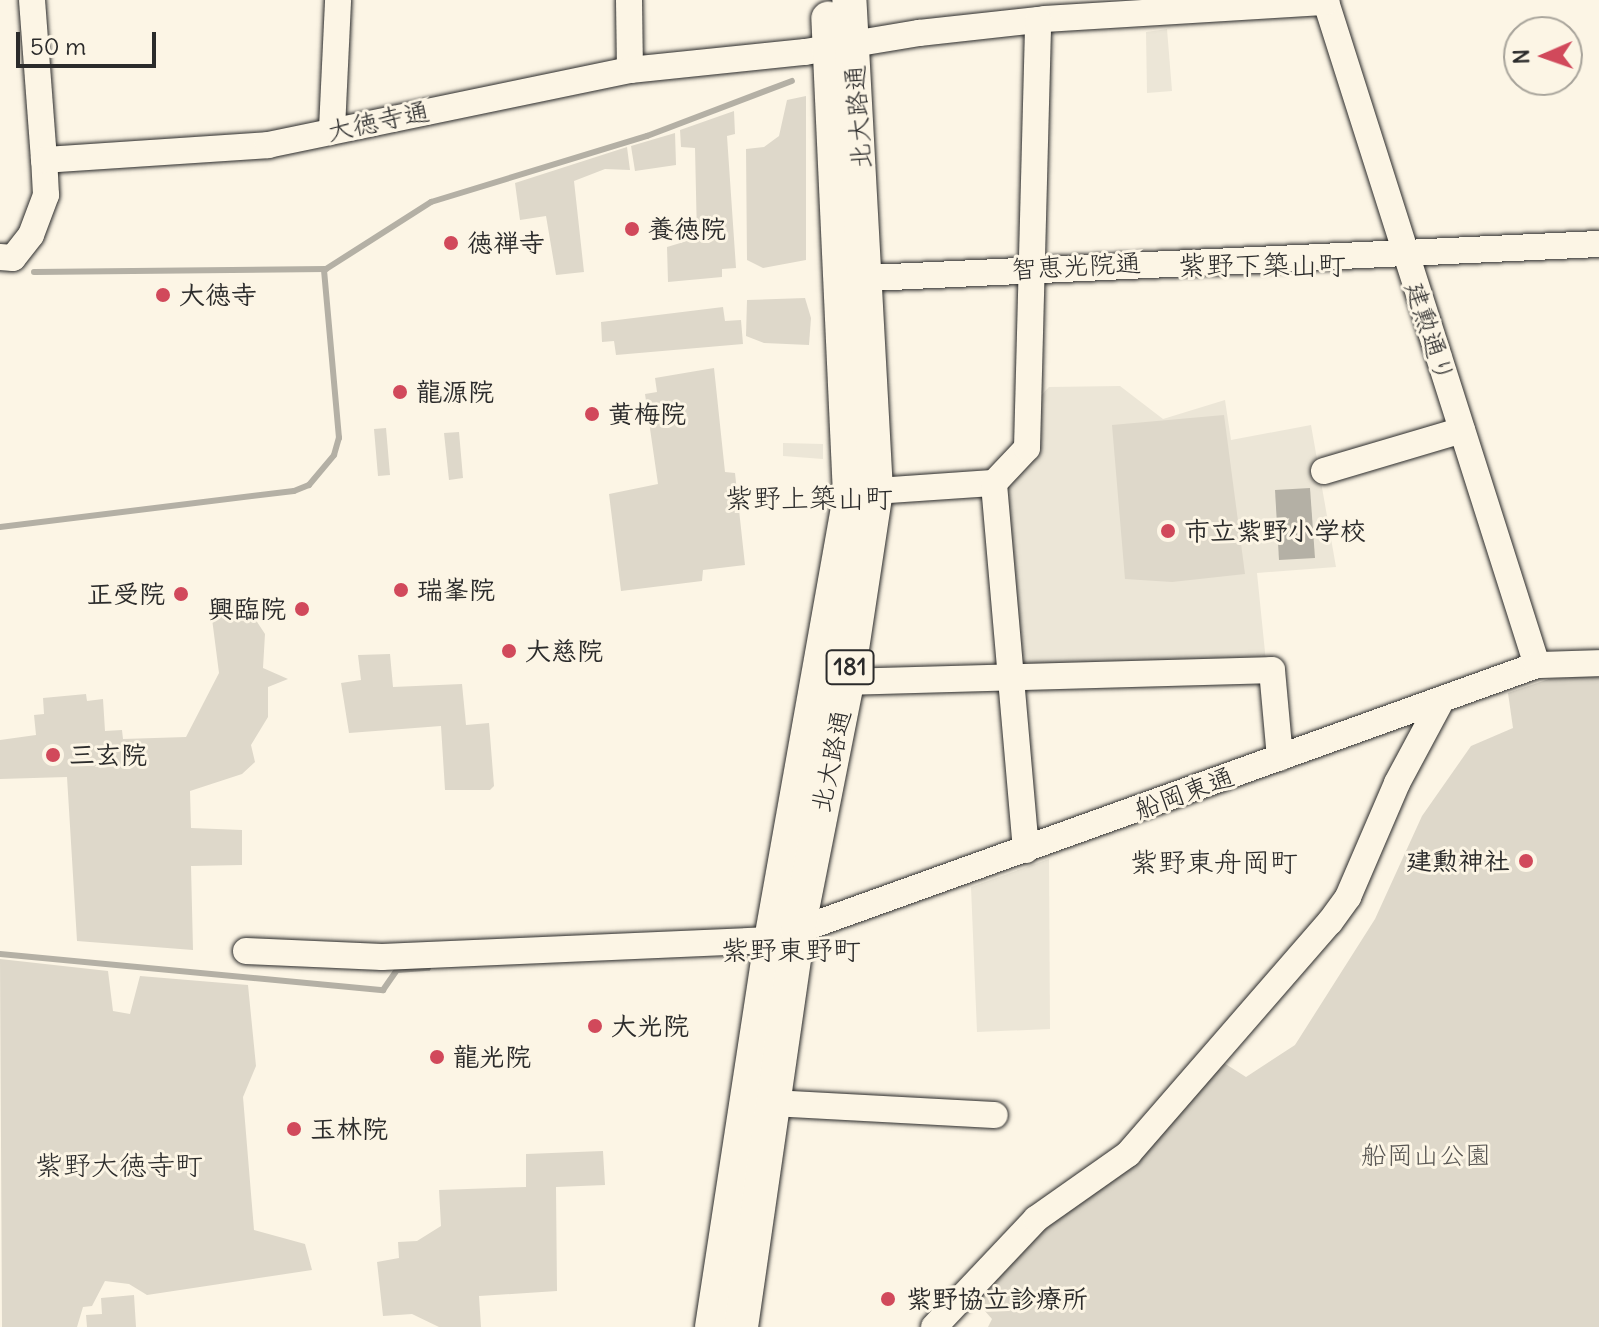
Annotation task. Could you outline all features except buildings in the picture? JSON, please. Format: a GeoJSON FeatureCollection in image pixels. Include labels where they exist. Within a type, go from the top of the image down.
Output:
{"type":"FeatureCollection","features":[{"type":"Feature","properties":{"kind":"main road","name":"北大路通"},"geometry":{"type":"LineString","coordinates":[[827,0],[841,46]]}},
{"type":"Feature","properties":{"kind":"main road","name":"北大路通"},"geometry":{"type":"LineString","coordinates":[[741,1327],[771,1103],[785,935],[847,682],[876,491],[854,278],[841,46],[849,0]]}},
{"type":"Feature","properties":{"kind":"main road","name":"北大路通"},"geometry":{"type":"LineString","coordinates":[[712,1327],[785,935],[850,495],[854,278]]}},
{"type":"Feature","properties":{"kind":"street"},"geometry":{"type":"LineString","coordinates":[[0,257],[13,258],[31,235],[46,195],[32,0]]}},
{"type":"Feature","properties":{"kind":"street"},"geometry":{"type":"LineString","coordinates":[[332,129],[338,0]]}},
{"type":"Feature","properties":{"kind":"street"},"geometry":{"type":"LineString","coordinates":[[629,0],[630,70]]}},
{"type":"Feature","properties":{"kind":"street","name":"大徳寺通"},"geometry":{"type":"LineString","coordinates":[[44,160],[268,145],[332,129],[630,70],[841,46],[1043,13],[1327,1]]}},
{"type":"Feature","properties":{"kind":"street","name":"建勲通り"},"geometry":{"type":"LineString","coordinates":[[1327,1],[1537,665]]}},
{"type":"Feature","properties":{"kind":"street"},"geometry":{"type":"LineString","coordinates":[[876,491],[994,483],[1027,448],[1043,13]]}},
{"type":"Feature","properties":{"kind":"street","name":"智恵光院通"},"geometry":{"type":"LineString","coordinates":[[854,278],[1032,267],[1599,244]]}},
{"type":"Feature","properties":{"kind":"street"},"geometry":{"type":"LineString","coordinates":[[1324,471],[1462,430]]}},
{"type":"Feature","properties":{"kind":"street"},"geometry":{"type":"LineString","coordinates":[[994,483],[1026,850]]}},
{"type":"Feature","properties":{"kind":"street","name":"船岡東通"},"geometry":{"type":"LineString","coordinates":[[246,951],[382,957],[785,935],[1537,665],[1599,663]]}},
{"type":"Feature","properties":{"kind":"street"},"geometry":{"type":"LineString","coordinates":[[847,682],[1272,670],[1280,758]]}},
{"type":"Feature","properties":{"kind":"street"},"geometry":{"type":"LineString","coordinates":[[934,1327],[1036,1219],[1128,1154],[1330,922],[1348,897],[1397,783],[1442,699]]}},
{"type":"Feature","properties":{"kind":"street"},"geometry":{"type":"LineString","coordinates":[[771,1103],[995,1115]]}},
{"type":"Feature","properties":{"kind":"shaded area"},"geometry":{"type":"Polygon","coordinates":[[[1167,29],[1172,91],[1147,93],[1146,32],[1167,29]]]}},
{"type":"Feature","properties":{"kind":"shaded area","name":"市立紫野小学校"},"geometry":{"type":"Polygon","coordinates":[[[1120,386],[1163,419],[1225,400],[1231,440],[1311,425],[1336,567],[1257,573],[1266,662],[1028,670],[1013,654],[1007,482],[1035,402],[1049,387],[1120,386]]]}},
{"type":"Feature","properties":{"kind":"shaded area"},"geometry":{"type":"Polygon","coordinates":[[[783,443],[823,444],[823,459],[783,456],[783,443]]]}},
{"type":"Feature","properties":{"kind":"shaded area"},"geometry":{"type":"Polygon","coordinates":[[[1310,488],[1315,558],[1279,560],[1275,490],[1310,488]]]}},
{"type":"Feature","properties":{"kind":"shaded area"},"geometry":{"type":"Polygon","coordinates":[[[1049,859],[1050,1029],[977,1032],[971,887],[1049,859]]]}},
{"type":"Feature","properties":{"kind":"green space"},"geometry":{"type":"Polygon","coordinates":[[[806,96],[806,260],[763,268],[747,260],[746,149],[764,147],[779,136],[787,100],[806,96]]]}},
{"type":"Feature","properties":{"kind":"green space"},"geometry":{"type":"Polygon","coordinates":[[[734,111],[735,134],[727,136],[736,268],[722,269],[722,277],[668,282],[667,247],[697,238],[695,148],[681,147],[680,130],[734,111]]]}},
{"type":"Feature","properties":{"kind":"green space"},"geometry":{"type":"Polygon","coordinates":[[[675,133],[676,165],[635,171],[631,146],[675,133]]]}},
{"type":"Feature","properties":{"kind":"green space"},"geometry":{"type":"Polygon","coordinates":[[[627,147],[630,170],[605,169],[574,181],[584,272],[556,275],[546,216],[520,220],[515,183],[627,147]]]}},
{"type":"Feature","properties":{"kind":"green space"},"geometry":{"type":"Polygon","coordinates":[[[805,298],[811,318],[809,345],[764,343],[746,336],[747,300],[805,298]]]}},
{"type":"Feature","properties":{"kind":"green space"},"geometry":{"type":"Polygon","coordinates":[[[723,307],[725,321],[741,320],[743,344],[616,355],[614,341],[602,342],[601,322],[723,307]]]}},
{"type":"Feature","properties":{"kind":"green space"},"geometry":{"type":"Polygon","coordinates":[[[714,368],[725,472],[735,473],[745,565],[703,570],[702,581],[621,591],[609,494],[658,484],[645,394],[657,392],[655,378],[714,368]]]}},
{"type":"Feature","properties":{"kind":"green space"},"geometry":{"type":"Polygon","coordinates":[[[1224,415],[1245,574],[1172,582],[1125,579],[1112,425],[1224,415]]]}},
{"type":"Feature","properties":{"kind":"green space"},"geometry":{"type":"Polygon","coordinates":[[[386,428],[390,475],[378,476],[374,429],[386,428]]]}},
{"type":"Feature","properties":{"kind":"green space"},"geometry":{"type":"Polygon","coordinates":[[[459,432],[463,478],[449,480],[444,433],[459,432]]]}},
{"type":"Feature","properties":{"kind":"green space"},"geometry":{"type":"Polygon","coordinates":[[[228,605],[248,608],[265,634],[263,668],[288,679],[268,687],[268,717],[251,745],[255,762],[242,774],[190,791],[191,828],[242,830],[242,865],[191,866],[193,950],[77,941],[67,777],[0,779],[0,740],[36,735],[34,715],[44,714],[43,698],[86,694],[87,701],[103,699],[105,731],[122,730],[123,739],[186,737],[219,673],[211,611],[228,605]]]}},
{"type":"Feature","properties":{"kind":"green space"},"geometry":{"type":"Polygon","coordinates":[[[390,654],[393,687],[462,684],[466,725],[489,723],[494,786],[490,790],[445,790],[441,726],[349,733],[341,683],[361,680],[358,655],[390,654]]]}},
{"type":"Feature","properties":{"kind":"green space","name":"船岡山公園"},"geometry":{"type":"Polygon","coordinates":[[[1599,676],[1599,1327],[988,1327],[992,1319],[976,1301],[1031,1237],[1224,1063],[1246,1077],[1295,1045],[1375,919],[1422,816],[1471,746],[1513,728],[1508,693],[1549,679],[1599,676]]]}},
{"type":"Feature","properties":{"kind":"green space"},"geometry":{"type":"Polygon","coordinates":[[[0,959],[108,971],[113,1011],[130,1014],[140,976],[248,985],[256,1066],[243,1097],[254,1230],[305,1244],[312,1270],[147,1295],[129,1284],[105,1281],[92,1306],[83,1307],[77,1327],[2,1327],[0,959]]]}},
{"type":"Feature","properties":{"kind":"green space"},"geometry":{"type":"Polygon","coordinates":[[[603,1151],[605,1185],[556,1187],[557,1291],[479,1296],[481,1327],[439,1327],[412,1314],[383,1316],[377,1262],[399,1258],[398,1242],[417,1241],[441,1226],[439,1190],[526,1187],[526,1154],[603,1151]]]}},
{"type":"Feature","properties":{"kind":"green space"},"geometry":{"type":"Polygon","coordinates":[[[134,1295],[136,1327],[87,1327],[86,1315],[102,1314],[101,1298],[134,1295]]]}},
{"type":"Feature","properties":{"kind":"waterway"},"geometry":{"type":"LineString","coordinates":[[34,272],[326,269],[431,202],[647,136],[792,81]]}},
{"type":"Feature","properties":{"kind":"waterway"},"geometry":{"type":"LineString","coordinates":[[0,527],[294,491],[309,485],[334,455],[339,438],[324,270]]}},
{"type":"Feature","properties":{"kind":"waterway"},"geometry":{"type":"LineString","coordinates":[[0,954],[383,990],[397,970],[428,968]]}},
{"type":"Feature","properties":{"kind":"place","name":"養徳院"},"geometry":{"type":"Point","coordinates":[632,229]}},
{"type":"Feature","properties":{"kind":"place","name":"徳禅寺"},"geometry":{"type":"Point","coordinates":[451,243]}},
{"type":"Feature","properties":{"kind":"place","name":"大徳寺"},"geometry":{"type":"Point","coordinates":[163,295]}},
{"type":"Feature","properties":{"kind":"place","name":"龍源院"},"geometry":{"type":"Point","coordinates":[400,392]}},
{"type":"Feature","properties":{"kind":"place","name":"黄梅院"},"geometry":{"type":"Point","coordinates":[592,414]}},
{"type":"Feature","properties":{"kind":"place","name":"市立紫野小学校"},"geometry":{"type":"Point","coordinates":[1168,531]}},
{"type":"Feature","properties":{"kind":"place","name":"瑞峯院"},"geometry":{"type":"Point","coordinates":[401,590]}},
{"type":"Feature","properties":{"kind":"place","name":"正受院"},"geometry":{"type":"Point","coordinates":[181,594]}},
{"type":"Feature","properties":{"kind":"place","name":"興臨院"},"geometry":{"type":"Point","coordinates":[302,609]}},
{"type":"Feature","properties":{"kind":"place","name":"大慈院"},"geometry":{"type":"Point","coordinates":[509,651]}},
{"type":"Feature","properties":{"kind":"place","name":"三玄院"},"geometry":{"type":"Point","coordinates":[53,755]}},
{"type":"Feature","properties":{"kind":"place","name":"建勲神社"},"geometry":{"type":"Point","coordinates":[1526,861]}},
{"type":"Feature","properties":{"kind":"place","name":"大光院"},"geometry":{"type":"Point","coordinates":[595,1026]}},
{"type":"Feature","properties":{"kind":"place","name":"龍光院"},"geometry":{"type":"Point","coordinates":[437,1057]}},
{"type":"Feature","properties":{"kind":"place","name":"玉林院"},"geometry":{"type":"Point","coordinates":[294,1129]}},
{"type":"Feature","properties":{"kind":"place","name":"紫野協立診療所"},"geometry":{"type":"Point","coordinates":[888,1299]}},
{"type":"Feature","properties":{"kind":"district","name":"紫野下築山町"},"geometry":{"type":"Point","coordinates":[1262,265]}},
{"type":"Feature","properties":{"kind":"district","name":"紫野上築山町"},"geometry":{"type":"Point","coordinates":[809,498]}},
{"type":"Feature","properties":{"kind":"district","name":"紫野東舟岡町"},"geometry":{"type":"Point","coordinates":[1214,862]}},
{"type":"Feature","properties":{"kind":"district","name":"紫野東野町"},"geometry":{"type":"Point","coordinates":[791,950]}},
{"type":"Feature","properties":{"kind":"district","name":"紫野大徳寺町"},"geometry":{"type":"Point","coordinates":[119,1165]}}]}
